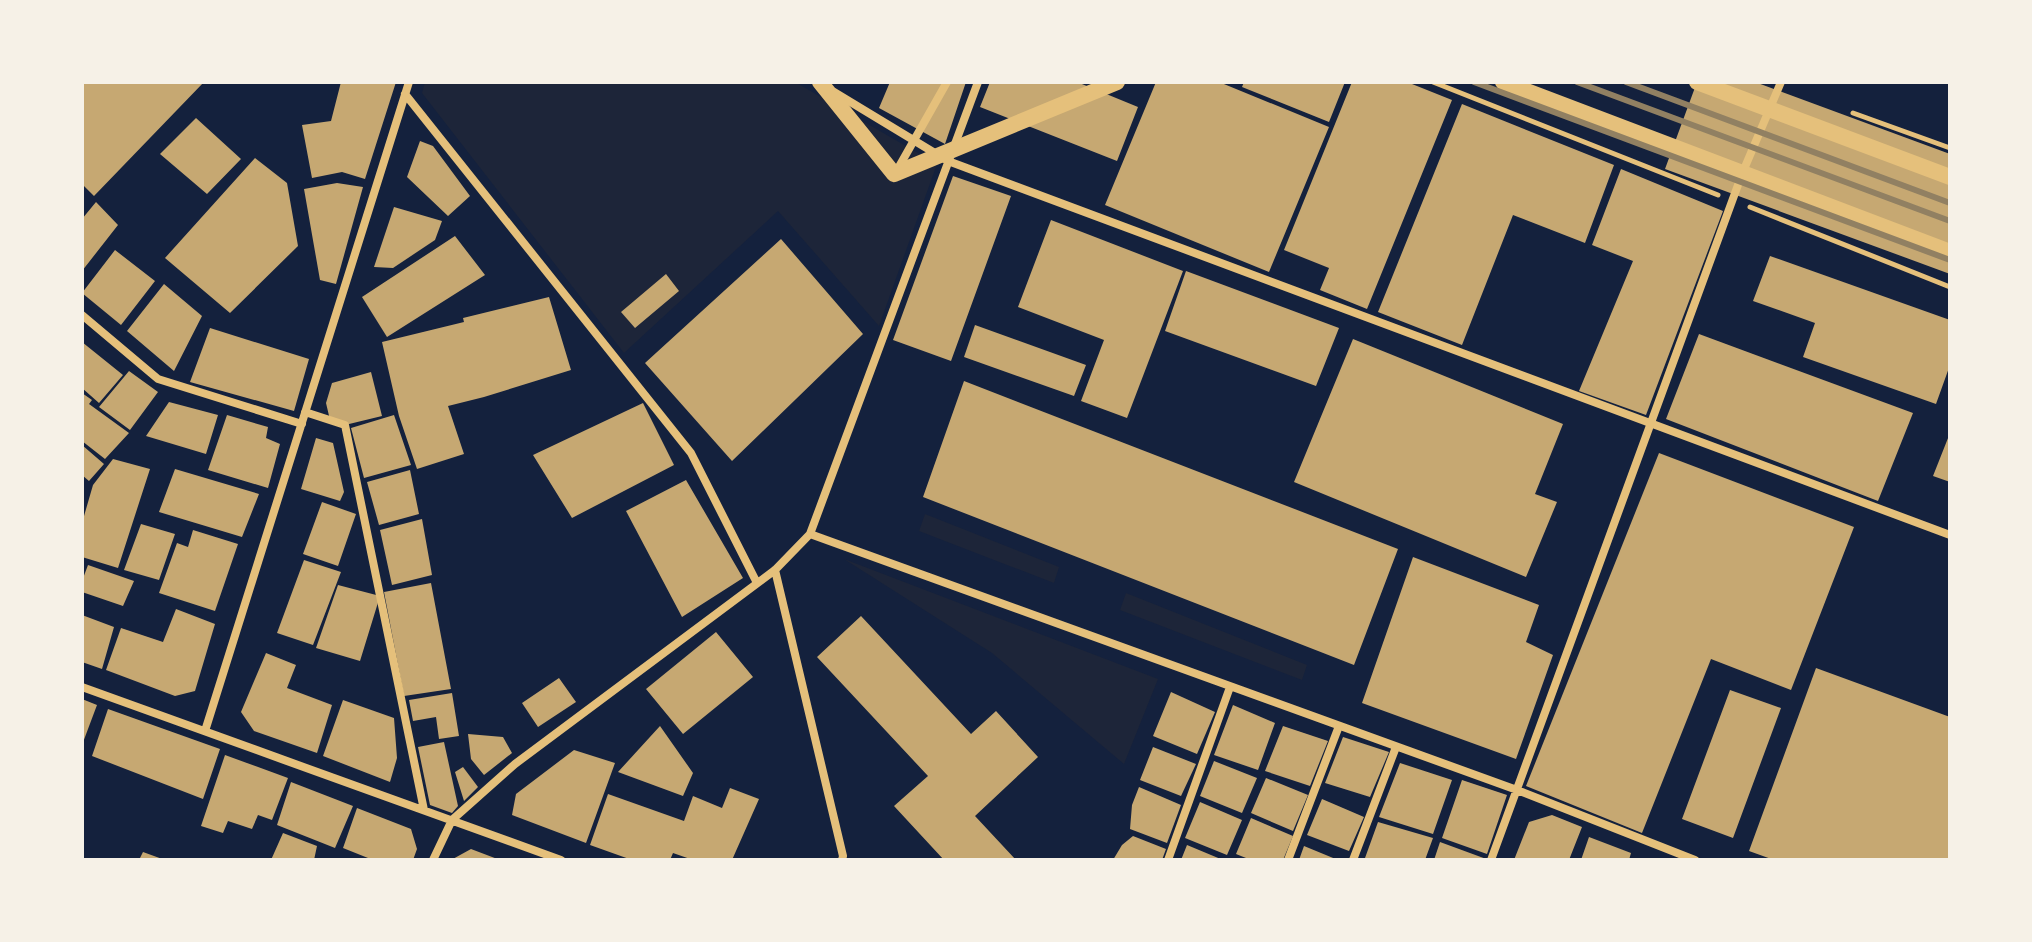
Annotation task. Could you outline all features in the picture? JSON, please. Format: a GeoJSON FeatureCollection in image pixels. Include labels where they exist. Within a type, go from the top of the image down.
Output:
{"type":"FeatureCollection","features":[{"type":"Feature","properties":{"kind":"main road"},"geometry":{"type":"LineString","coordinates":[[819,82],[894,174],[1117,82]]}},
{"type":"Feature","properties":{"kind":"main road"},"geometry":{"type":"LineString","coordinates":[[1503,82],[1950,252]]}},
{"type":"Feature","properties":{"kind":"main road"},"geometry":{"type":"LineString","coordinates":[[1697,82],[1950,177]]}},
{"type":"Feature","properties":{"kind":"street"},"geometry":{"type":"LineString","coordinates":[[205,731],[409,82]]}},
{"type":"Feature","properties":{"kind":"street"},"geometry":{"type":"LineString","coordinates":[[819,82],[948,161],[1950,535]]}},
{"type":"Feature","properties":{"kind":"street"},"geometry":{"type":"LineString","coordinates":[[894,174],[947,82]]}},
{"type":"Feature","properties":{"kind":"street"},"geometry":{"type":"LineString","coordinates":[[433,860],[452,820],[515,764],[775,570],[810,534],[978,82]]}},
{"type":"Feature","properties":{"kind":"street"},"geometry":{"type":"LineString","coordinates":[[1491,860],[1742,174],[1781,82]]}},
{"type":"Feature","properties":{"kind":"street"},"geometry":{"type":"LineString","coordinates":[[405,94],[691,453],[757,583]]}},
{"type":"Feature","properties":{"kind":"street"},"geometry":{"type":"LineString","coordinates":[[82,315],[158,379],[302,424]]}},
{"type":"Feature","properties":{"kind":"street"},"geometry":{"type":"LineString","coordinates":[[305,412],[345,425],[424,810]]}},
{"type":"Feature","properties":{"kind":"street"},"geometry":{"type":"LineString","coordinates":[[810,534],[1517,790],[1695,860]]}},
{"type":"Feature","properties":{"kind":"street"},"geometry":{"type":"LineString","coordinates":[[775,570],[842,860]]}},
{"type":"Feature","properties":{"kind":"street"},"geometry":{"type":"LineString","coordinates":[[82,687],[561,860]]}},
{"type":"Feature","properties":{"kind":"street"},"geometry":{"type":"LineString","coordinates":[[1168,860],[1230,687]]}},
{"type":"Feature","properties":{"kind":"street"},"geometry":{"type":"LineString","coordinates":[[1288,860],[1339,726]]}},
{"type":"Feature","properties":{"kind":"street"},"geometry":{"type":"LineString","coordinates":[[1353,860],[1396,747]]}},
{"type":"Feature","properties":{"kind":"path"},"geometry":{"type":"LineString","coordinates":[[1433,82],[1950,287]]}},
{"type":"Feature","properties":{"kind":"path"},"geometry":{"type":"LineString","coordinates":[[1851,112],[1950,148]]}},
{"type":"Feature","properties":{"kind":"shaded area"},"geometry":{"type":"Polygon","coordinates":[[[425,82],[795,82],[937,164],[879,326],[778,211],[624,353],[422,93],[425,82]]]}},
{"type":"Feature","properties":{"kind":"shaded area"},"geometry":{"type":"Polygon","coordinates":[[[925,514],[1059,567],[1054,583],[919,531],[925,514]]]}},
{"type":"Feature","properties":{"kind":"shaded area"},"geometry":{"type":"Polygon","coordinates":[[[844,559],[1158,679],[1124,764],[992,653],[844,559]]]}},
{"type":"Feature","properties":{"kind":"shaded area"},"geometry":{"type":"Polygon","coordinates":[[[1126,593],[1307,665],[1302,680],[1120,610],[1126,593]]]}},
{"type":"Feature","properties":{"kind":"building"},"geometry":{"type":"Polygon","coordinates":[[[82,82],[204,82],[94,196],[82,184],[82,82]]]}},
{"type":"Feature","properties":{"kind":"building"},"geometry":{"type":"Polygon","coordinates":[[[341,82],[396,82],[365,179],[342,172],[312,178],[302,125],[331,121],[341,82]]]}},
{"type":"Feature","properties":{"kind":"building"},"geometry":{"type":"Polygon","coordinates":[[[890,82],[966,82],[945,144],[879,108],[890,82]]]}},
{"type":"Feature","properties":{"kind":"building"},"geometry":{"type":"Polygon","coordinates":[[[990,82],[1077,82],[1138,107],[1117,161],[980,107],[990,82]]]}},
{"type":"Feature","properties":{"kind":"building"},"geometry":{"type":"Polygon","coordinates":[[[1156,82],[1219,82],[1329,127],[1269,272],[1105,205],[1156,82]]]}},
{"type":"Feature","properties":{"kind":"building"},"geometry":{"type":"Polygon","coordinates":[[[1244,82],[1345,82],[1329,122],[1242,87],[1244,82]]]}},
{"type":"Feature","properties":{"kind":"building"},"geometry":{"type":"Polygon","coordinates":[[[1352,82],[1407,82],[1452,100],[1367,309],[1320,290],[1329,268],[1284,250],[1352,82]]]}},
{"type":"Feature","properties":{"kind":"building"},"geometry":{"type":"Polygon","coordinates":[[[1697,82],[1755,82],[1950,154],[1950,274],[1665,169],[1697,82]]]}},
{"type":"Feature","properties":{"kind":"building"},"geometry":{"type":"Polygon","coordinates":[[[1462,104],[1614,165],[1585,243],[1513,215],[1462,345],[1378,312],[1462,104]]]}},
{"type":"Feature","properties":{"kind":"building"},"geometry":{"type":"Polygon","coordinates":[[[196,118],[241,159],[207,194],[160,154],[196,118]]]}},
{"type":"Feature","properties":{"kind":"building"},"geometry":{"type":"Polygon","coordinates":[[[420,141],[433,146],[470,196],[448,216],[407,177],[420,141]]]}},
{"type":"Feature","properties":{"kind":"building"},"geometry":{"type":"Polygon","coordinates":[[[255,158],[287,183],[298,246],[230,313],[165,258],[255,158]]]}},
{"type":"Feature","properties":{"kind":"building"},"geometry":{"type":"Polygon","coordinates":[[[1621,169],[1723,211],[1646,415],[1579,391],[1633,261],[1592,245],[1621,169]]]}},
{"type":"Feature","properties":{"kind":"building"},"geometry":{"type":"Polygon","coordinates":[[[953,176],[1011,196],[951,361],[893,340],[953,176]]]}},
{"type":"Feature","properties":{"kind":"building"},"geometry":{"type":"Polygon","coordinates":[[[337,183],[363,187],[336,284],[320,280],[304,189],[337,183]]]}},
{"type":"Feature","properties":{"kind":"building"},"geometry":{"type":"Polygon","coordinates":[[[96,202],[118,225],[82,271],[82,219],[96,202]]]}},
{"type":"Feature","properties":{"kind":"building"},"geometry":{"type":"Polygon","coordinates":[[[394,207],[442,221],[435,240],[393,268],[374,267],[394,207]]]}},
{"type":"Feature","properties":{"kind":"building"},"geometry":{"type":"Polygon","coordinates":[[[1051,220],[1183,271],[1127,418],[1081,401],[1104,340],[1018,307],[1051,220]]]}},
{"type":"Feature","properties":{"kind":"building"},"geometry":{"type":"Polygon","coordinates":[[[455,236],[485,275],[387,337],[362,297],[455,236]]]}},
{"type":"Feature","properties":{"kind":"building"},"geometry":{"type":"Polygon","coordinates":[[[781,239],[863,334],[732,461],[645,363],[781,239]]]}},
{"type":"Feature","properties":{"kind":"building"},"geometry":{"type":"Polygon","coordinates":[[[115,250],[155,281],[121,325],[82,293],[115,250]]]}},
{"type":"Feature","properties":{"kind":"building"},"geometry":{"type":"Polygon","coordinates":[[[1770,256],[1950,320],[1950,365],[1936,404],[1803,357],[1815,323],[1753,301],[1770,256]]]}},
{"type":"Feature","properties":{"kind":"building"},"geometry":{"type":"Polygon","coordinates":[[[1186,271],[1339,328],[1316,386],[1165,331],[1186,271]]]}},
{"type":"Feature","properties":{"kind":"building"},"geometry":{"type":"Polygon","coordinates":[[[666,274],[679,291],[635,328],[621,312],[666,274]]]}},
{"type":"Feature","properties":{"kind":"building"},"geometry":{"type":"Polygon","coordinates":[[[164,284],[202,316],[174,371],[127,331],[164,284]]]}},
{"type":"Feature","properties":{"kind":"building"},"geometry":{"type":"Polygon","coordinates":[[[549,297],[571,370],[448,406],[464,454],[417,469],[399,416],[382,342],[549,297]]]}},
{"type":"Feature","properties":{"kind":"building"},"geometry":{"type":"Polygon","coordinates":[[[975,325],[1086,365],[1074,396],[964,357],[975,325]]]}},
{"type":"Feature","properties":{"kind":"building"},"geometry":{"type":"Polygon","coordinates":[[[210,328],[309,359],[294,411],[190,382],[210,328]]]}},
{"type":"Feature","properties":{"kind":"building"},"geometry":{"type":"Polygon","coordinates":[[[1699,334],[1913,413],[1878,501],[1666,419],[1699,334]]]}},
{"type":"Feature","properties":{"kind":"building"},"geometry":{"type":"Polygon","coordinates":[[[1353,339],[1563,424],[1535,494],[1557,502],[1526,577],[1294,482],[1353,339]]]}},
{"type":"Feature","properties":{"kind":"building"},"geometry":{"type":"Polygon","coordinates":[[[82,342],[123,375],[99,403],[82,388],[82,342]]]}},
{"type":"Feature","properties":{"kind":"building"},"geometry":{"type":"Polygon","coordinates":[[[129,371],[158,392],[130,430],[99,407],[129,371]]]}},
{"type":"Feature","properties":{"kind":"building"},"geometry":{"type":"Polygon","coordinates":[[[371,372],[382,416],[345,425],[330,420],[326,403],[332,383],[371,372]]]}},
{"type":"Feature","properties":{"kind":"building"},"geometry":{"type":"Polygon","coordinates":[[[964,381],[1398,549],[1354,665],[923,497],[964,381]]]}},
{"type":"Feature","properties":{"kind":"building"},"geometry":{"type":"Polygon","coordinates":[[[82,393],[92,400],[89,404],[129,433],[105,459],[82,441],[82,393]]]}},
{"type":"Feature","properties":{"kind":"building"},"geometry":{"type":"Polygon","coordinates":[[[169,402],[218,415],[206,454],[146,436],[169,402]]]}},
{"type":"Feature","properties":{"kind":"building"},"geometry":{"type":"Polygon","coordinates":[[[643,403],[674,465],[572,518],[533,455],[643,403]]]}},
{"type":"Feature","properties":{"kind":"building"},"geometry":{"type":"Polygon","coordinates":[[[227,415],[268,427],[266,438],[280,444],[268,488],[208,470],[227,415]]]}},
{"type":"Feature","properties":{"kind":"building"},"geometry":{"type":"Polygon","coordinates":[[[394,415],[411,465],[364,478],[351,428],[394,415]]]}},
{"type":"Feature","properties":{"kind":"building"},"geometry":{"type":"Polygon","coordinates":[[[1950,433],[1950,482],[1933,476],[1950,433]]]}},
{"type":"Feature","properties":{"kind":"building"},"geometry":{"type":"Polygon","coordinates":[[[316,438],[333,443],[344,492],[340,501],[301,489],[316,438]]]}},
{"type":"Feature","properties":{"kind":"building"},"geometry":{"type":"Polygon","coordinates":[[[82,445],[104,464],[89,481],[82,475],[82,445]]]}},
{"type":"Feature","properties":{"kind":"building"},"geometry":{"type":"Polygon","coordinates":[[[1659,453],[1854,527],[1791,690],[1711,659],[1642,833],[1526,786],[1659,453]]]}},
{"type":"Feature","properties":{"kind":"building"},"geometry":{"type":"Polygon","coordinates":[[[113,459],[150,469],[118,568],[82,557],[82,523],[93,485],[113,459]]]}},
{"type":"Feature","properties":{"kind":"building"},"geometry":{"type":"Polygon","coordinates":[[[175,469],[259,494],[242,537],[159,512],[175,469]]]}},
{"type":"Feature","properties":{"kind":"building"},"geometry":{"type":"Polygon","coordinates":[[[410,470],[419,514],[379,525],[367,482],[410,470]]]}},
{"type":"Feature","properties":{"kind":"building"},"geometry":{"type":"Polygon","coordinates":[[[686,480],[743,578],[682,617],[626,511],[686,480]]]}},
{"type":"Feature","properties":{"kind":"building"},"geometry":{"type":"Polygon","coordinates":[[[322,502],[356,514],[338,566],[303,554],[322,502]]]}},
{"type":"Feature","properties":{"kind":"building"},"geometry":{"type":"Polygon","coordinates":[[[422,519],[432,575],[392,585],[380,530],[422,519]]]}},
{"type":"Feature","properties":{"kind":"building"},"geometry":{"type":"Polygon","coordinates":[[[141,524],[175,534],[159,580],[124,570],[141,524]]]}},
{"type":"Feature","properties":{"kind":"building"},"geometry":{"type":"Polygon","coordinates":[[[193,530],[238,544],[215,611],[159,593],[177,543],[188,547],[193,530]]]}},
{"type":"Feature","properties":{"kind":"building"},"geometry":{"type":"Polygon","coordinates":[[[1413,557],[1539,605],[1526,642],[1553,655],[1516,759],[1362,703],[1413,557]]]}},
{"type":"Feature","properties":{"kind":"building"},"geometry":{"type":"Polygon","coordinates":[[[304,560],[341,572],[313,645],[277,633],[304,560]]]}},
{"type":"Feature","properties":{"kind":"building"},"geometry":{"type":"Polygon","coordinates":[[[88,565],[134,581],[123,606],[82,592],[88,565]]]}},
{"type":"Feature","properties":{"kind":"building"},"geometry":{"type":"Polygon","coordinates":[[[431,583],[451,689],[404,696],[384,592],[431,583]]]}},
{"type":"Feature","properties":{"kind":"building"},"geometry":{"type":"Polygon","coordinates":[[[338,585],[380,596],[360,661],[316,648],[338,585]]]}},
{"type":"Feature","properties":{"kind":"building"},"geometry":{"type":"Polygon","coordinates":[[[176,609],[215,624],[195,691],[175,696],[106,670],[121,628],[163,642],[176,609]]]}},
{"type":"Feature","properties":{"kind":"building"},"geometry":{"type":"Polygon","coordinates":[[[82,615],[114,627],[102,669],[82,662],[82,615]]]}},
{"type":"Feature","properties":{"kind":"building"},"geometry":{"type":"Polygon","coordinates":[[[861,616],[971,734],[996,711],[1038,757],[975,816],[1016,860],[944,860],[894,806],[928,776],[817,657],[861,616]]]}},
{"type":"Feature","properties":{"kind":"building"},"geometry":{"type":"Polygon","coordinates":[[[716,632],[753,677],[683,734],[646,689],[716,632]]]}},
{"type":"Feature","properties":{"kind":"building"},"geometry":{"type":"Polygon","coordinates":[[[266,653],[296,665],[287,688],[332,705],[317,753],[254,731],[241,712],[266,653]]]}},
{"type":"Feature","properties":{"kind":"building"},"geometry":{"type":"Polygon","coordinates":[[[1816,668],[1950,717],[1950,860],[1774,860],[1749,851],[1816,668]]]}},
{"type":"Feature","properties":{"kind":"building"},"geometry":{"type":"Polygon","coordinates":[[[559,678],[576,702],[538,727],[522,703],[559,678]]]}},
{"type":"Feature","properties":{"kind":"building"},"geometry":{"type":"Polygon","coordinates":[[[1730,690],[1781,708],[1733,838],[1682,819],[1730,690]]]}},
{"type":"Feature","properties":{"kind":"building"},"geometry":{"type":"Polygon","coordinates":[[[1171,692],[1215,712],[1197,754],[1153,736],[1171,692]]]}},
{"type":"Feature","properties":{"kind":"building"},"geometry":{"type":"Polygon","coordinates":[[[452,693],[459,736],[439,739],[436,717],[413,721],[409,700],[452,693]]]}},
{"type":"Feature","properties":{"kind":"building"},"geometry":{"type":"Polygon","coordinates":[[[82,699],[97,705],[82,745],[82,699]]]}},
{"type":"Feature","properties":{"kind":"building"},"geometry":{"type":"Polygon","coordinates":[[[343,700],[394,718],[397,758],[390,782],[323,756],[343,700]]]}},
{"type":"Feature","properties":{"kind":"building"},"geometry":{"type":"Polygon","coordinates":[[[1233,705],[1275,723],[1258,770],[1214,755],[1233,705]]]}},
{"type":"Feature","properties":{"kind":"building"},"geometry":{"type":"Polygon","coordinates":[[[108,709],[220,749],[203,799],[92,756],[108,709]]]}},
{"type":"Feature","properties":{"kind":"building"},"geometry":{"type":"Polygon","coordinates":[[[660,726],[693,773],[683,796],[618,772],[660,726]]]}},
{"type":"Feature","properties":{"kind":"building"},"geometry":{"type":"Polygon","coordinates":[[[1283,726],[1328,741],[1310,786],[1265,771],[1283,726]]]}},
{"type":"Feature","properties":{"kind":"building"},"geometry":{"type":"Polygon","coordinates":[[[468,734],[503,737],[512,753],[484,775],[471,759],[468,734]]]}},
{"type":"Feature","properties":{"kind":"building"},"geometry":{"type":"Polygon","coordinates":[[[1343,737],[1389,752],[1370,797],[1325,783],[1343,737]]]}},
{"type":"Feature","properties":{"kind":"building"},"geometry":{"type":"Polygon","coordinates":[[[444,742],[458,806],[452,813],[430,805],[418,747],[444,742]]]}},
{"type":"Feature","properties":{"kind":"building"},"geometry":{"type":"Polygon","coordinates":[[[1153,747],[1196,764],[1181,796],[1140,780],[1153,747]]]}},
{"type":"Feature","properties":{"kind":"building"},"geometry":{"type":"Polygon","coordinates":[[[574,750],[615,763],[586,843],[512,815],[516,794],[574,750]]]}},
{"type":"Feature","properties":{"kind":"building"},"geometry":{"type":"Polygon","coordinates":[[[225,755],[288,778],[272,820],[258,815],[252,829],[228,821],[223,833],[201,826],[225,755]]]}},
{"type":"Feature","properties":{"kind":"building"},"geometry":{"type":"Polygon","coordinates":[[[1214,761],[1257,778],[1242,813],[1200,796],[1214,761]]]}},
{"type":"Feature","properties":{"kind":"building"},"geometry":{"type":"Polygon","coordinates":[[[1400,763],[1452,780],[1433,834],[1379,817],[1400,763]]]}},
{"type":"Feature","properties":{"kind":"building"},"geometry":{"type":"Polygon","coordinates":[[[463,767],[478,787],[464,801],[455,772],[463,767]]]}},
{"type":"Feature","properties":{"kind":"building"},"geometry":{"type":"Polygon","coordinates":[[[1266,778],[1308,795],[1293,831],[1251,813],[1266,778]]]}},
{"type":"Feature","properties":{"kind":"building"},"geometry":{"type":"Polygon","coordinates":[[[1462,780],[1507,795],[1487,854],[1442,838],[1462,780]]]}},
{"type":"Feature","properties":{"kind":"building"},"geometry":{"type":"Polygon","coordinates":[[[291,782],[353,806],[335,848],[277,825],[291,782]]]}},
{"type":"Feature","properties":{"kind":"building"},"geometry":{"type":"Polygon","coordinates":[[[1139,787],[1181,805],[1167,843],[1130,829],[1132,805],[1139,787]]]}},
{"type":"Feature","properties":{"kind":"building"},"geometry":{"type":"Polygon","coordinates":[[[730,788],[759,799],[732,860],[693,860],[673,853],[670,860],[632,860],[590,845],[608,794],[684,821],[693,796],[722,808],[730,788]]]}},
{"type":"Feature","properties":{"kind":"building"},"geometry":{"type":"Polygon","coordinates":[[[1322,799],[1364,817],[1349,851],[1307,835],[1322,799]]]}},
{"type":"Feature","properties":{"kind":"building"},"geometry":{"type":"Polygon","coordinates":[[[1200,802],[1242,820],[1227,855],[1185,838],[1200,802]]]}},
{"type":"Feature","properties":{"kind":"building"},"geometry":{"type":"Polygon","coordinates":[[[357,808],[411,829],[417,849],[413,860],[373,860],[343,848],[357,808]]]}},
{"type":"Feature","properties":{"kind":"building"},"geometry":{"type":"Polygon","coordinates":[[[1552,815],[1582,827],[1569,860],[1514,860],[1529,822],[1552,815]]]}},
{"type":"Feature","properties":{"kind":"building"},"geometry":{"type":"Polygon","coordinates":[[[1251,818],[1293,836],[1283,860],[1251,860],[1236,854],[1251,818]]]}},
{"type":"Feature","properties":{"kind":"building"},"geometry":{"type":"Polygon","coordinates":[[[1378,822],[1433,838],[1425,860],[1365,858],[1378,822]]]}},
{"type":"Feature","properties":{"kind":"building"},"geometry":{"type":"Polygon","coordinates":[[[283,833],[317,846],[314,860],[271,860],[283,833]]]}},
{"type":"Feature","properties":{"kind":"building"},"geometry":{"type":"Polygon","coordinates":[[[1133,836],[1166,849],[1162,860],[1113,860],[1122,845],[1133,836]]]}},
{"type":"Feature","properties":{"kind":"building"},"geometry":{"type":"Polygon","coordinates":[[[1589,837],[1631,853],[1629,860],[1581,860],[1589,837]]]}},
{"type":"Feature","properties":{"kind":"building"},"geometry":{"type":"Polygon","coordinates":[[[1440,842],[1489,860],[1434,860],[1440,842]]]}},
{"type":"Feature","properties":{"kind":"building"},"geometry":{"type":"Polygon","coordinates":[[[1187,845],[1223,860],[1181,860],[1187,845]]]}},
{"type":"Feature","properties":{"kind":"building"},"geometry":{"type":"Polygon","coordinates":[[[1304,846],[1338,860],[1299,860],[1304,846]]]}},
{"type":"Feature","properties":{"kind":"building"},"geometry":{"type":"Polygon","coordinates":[[[471,849],[500,860],[451,860],[471,849]]]}},
{"type":"Feature","properties":{"kind":"building"},"geometry":{"type":"Polygon","coordinates":[[[143,852],[165,860],[139,860],[143,852]]]}},
{"type":"Feature","properties":{"kind":"railway"},"geometry":{"type":"LineString","coordinates":[[1474,82],[1950,260]]}},
{"type":"Feature","properties":{"kind":"railway"},"geometry":{"type":"LineString","coordinates":[[1577,82],[1950,221]]}},
{"type":"Feature","properties":{"kind":"railway"},"geometry":{"type":"LineString","coordinates":[[1626,82],[1950,203]]}}]}
